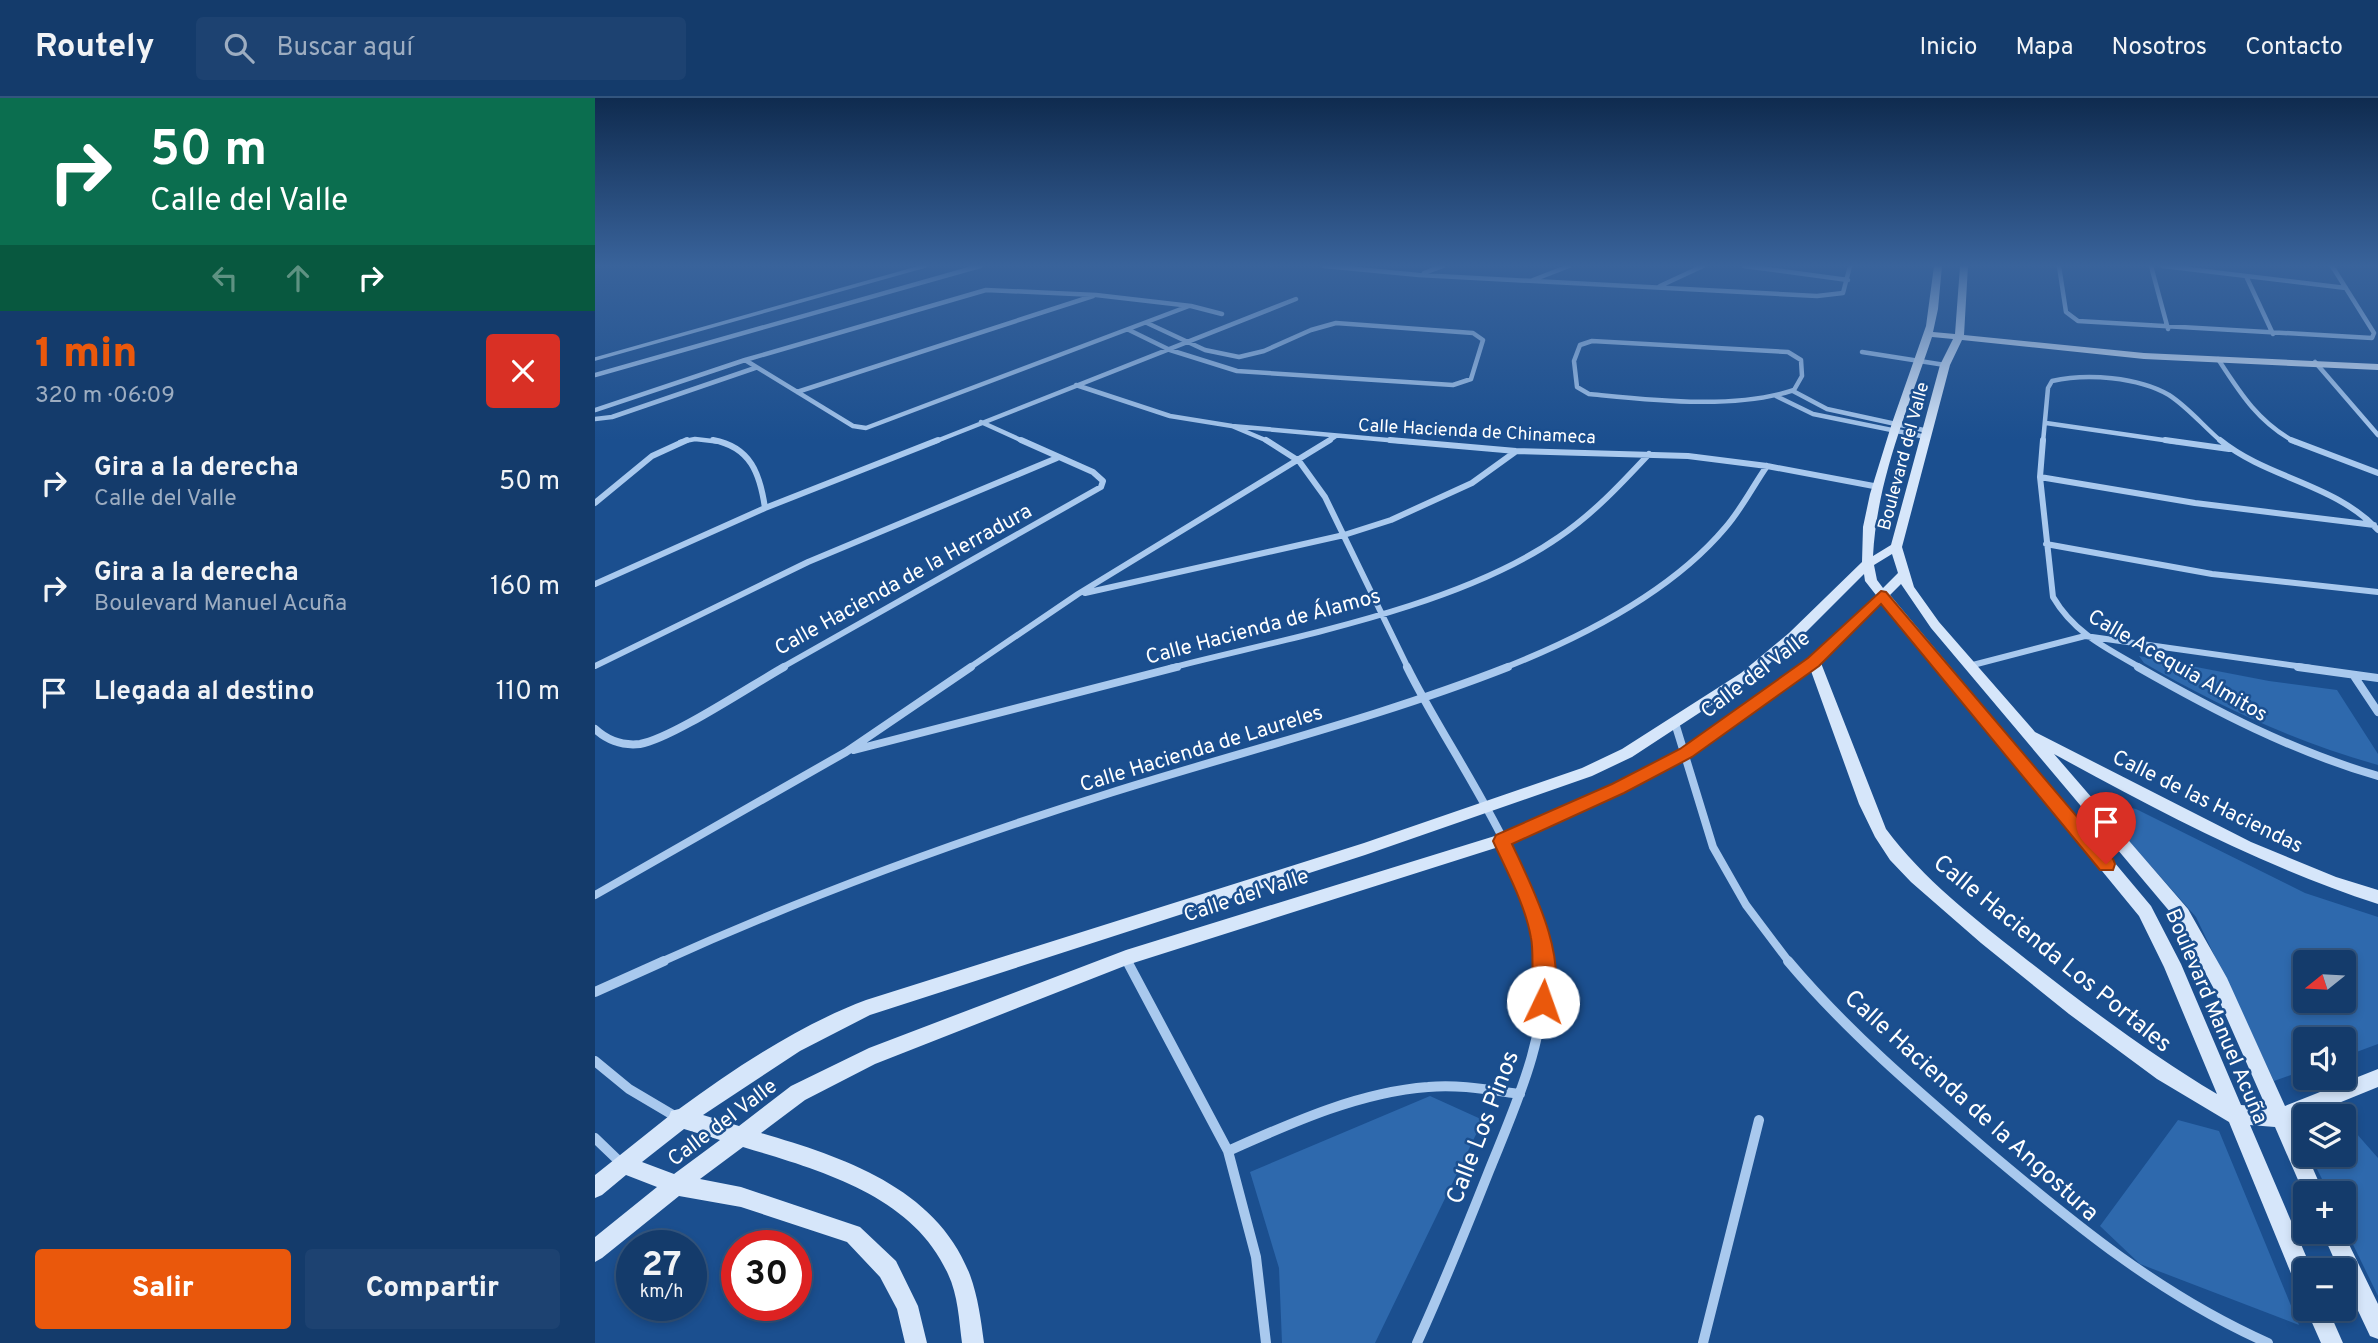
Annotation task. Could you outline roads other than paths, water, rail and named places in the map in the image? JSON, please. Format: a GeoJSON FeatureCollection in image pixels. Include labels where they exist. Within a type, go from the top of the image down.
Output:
{"type":"FeatureCollection","features":[{"type":"Feature","properties":{"kind":"street"},"geometry":{"type":"LineString","coordinates":[[595,375],[775,324]]}},
{"type":"Feature","properties":{"kind":"street"},"geometry":{"type":"LineString","coordinates":[[595,410],[745,360],[869,324]]}},
{"type":"Feature","properties":{"kind":"street"},"geometry":{"type":"LineString","coordinates":[[797,392],[1006,324]]}},
{"type":"Feature","properties":{"kind":"street"},"geometry":{"type":"LineString","coordinates":[[745,360],[853,426],[866,428],[1144,324]]}},
{"type":"Feature","properties":{"kind":"street"},"geometry":{"type":"LineString","coordinates":[[1150,324],[1192,342],[1240,357],[1316,326],[1329,324]]}},
{"type":"Feature","properties":{"kind":"street"},"geometry":{"type":"LineString","coordinates":[[595,584],[765,508],[1235,324]]}},
{"type":"Feature","properties":{"kind":"street"},"geometry":{"type":"LineString","coordinates":[[1129,330],[1170,350],[1225,368],[1250,373],[1453,385],[1471,379],[1483,340],[1473,333],[1351,324]]}},
{"type":"Feature","properties":{"kind":"street","name":"Boulevard del Valle"},"geometry":{"type":"LineString","coordinates":[[1866,565],[1879,487],[1894,427],[1931,324]]}},
{"type":"Feature","properties":{"kind":"street","name":"Boulevard del Valle"},"geometry":{"type":"LineString","coordinates":[[1903,575],[1896,547],[1945,365],[1959,337],[1960,324]]}},
{"type":"Feature","properties":{"kind":"street"},"geometry":{"type":"LineString","coordinates":[[2093,324],[2372,338],[2374,333],[2368,324]]}},
{"type":"Feature","properties":{"kind":"street"},"geometry":{"type":"LineString","coordinates":[[2167,324],[2168,329]]}},
{"type":"Feature","properties":{"kind":"street"},"geometry":{"type":"LineString","coordinates":[[2268,324],[2273,334]]}},
{"type":"Feature","properties":{"kind":"street"},"geometry":{"type":"LineString","coordinates":[[1928,334],[2089,351],[2378,367]]}},
{"type":"Feature","properties":{"kind":"street"},"geometry":{"type":"LineString","coordinates":[[1604,341],[1788,352],[1798,356],[1803,365],[1801,380],[1793,391],[1776,396],[1730,399],[1589,394],[1575,387],[1578,349],[1583,343],[1604,341]]}},
{"type":"Feature","properties":{"kind":"street"},"geometry":{"type":"LineString","coordinates":[[1862,352],[1945,365]]}},
{"type":"Feature","properties":{"kind":"street"},"geometry":{"type":"LineString","coordinates":[[2218,359],[2262,420],[2297,441],[2378,473]]}},
{"type":"Feature","properties":{"kind":"street"},"geometry":{"type":"LineString","coordinates":[[2314,362],[2378,435]]}},
{"type":"Feature","properties":{"kind":"street"},"geometry":{"type":"LineString","coordinates":[[595,419],[755,368]]}},
{"type":"Feature","properties":{"kind":"street","name":"Calle Acequia Almitos"},"geometry":{"type":"LineString","coordinates":[[2376,528],[2350,502],[2281,474],[2232,449],[2168,396],[2149,388],[2070,377],[2052,382],[2048,388],[2040,477],[2053,597],[2063,614],[2085,636],[2266,736],[2313,756],[2378,776]]}},
{"type":"Feature","properties":{"kind":"street","name":"Calle Hacienda de Chinameca"},"geometry":{"type":"LineString","coordinates":[[1076,385],[1170,416],[1232,426],[1515,451],[1649,454],[1767,466],[1879,487]]}},
{"type":"Feature","properties":{"kind":"street"},"geometry":{"type":"LineString","coordinates":[[1793,391],[1827,409],[1894,427]]}},
{"type":"Feature","properties":{"kind":"street"},"geometry":{"type":"LineString","coordinates":[[1776,396],[1813,414],[1927,434]]}},
{"type":"Feature","properties":{"kind":"street"},"geometry":{"type":"LineString","coordinates":[[595,428],[605,418]]}},
{"type":"Feature","properties":{"kind":"street","name":"Calle Hacienda de la Herradura"},"geometry":{"type":"LineString","coordinates":[[595,729],[615,743],[638,745],[655,740],[1101,487],[1100,476],[981,422]]}},
{"type":"Feature","properties":{"kind":"street"},"geometry":{"type":"LineString","coordinates":[[2046,423],[2232,449]]}},
{"type":"Feature","properties":{"kind":"street"},"geometry":{"type":"LineString","coordinates":[[1232,426],[1278,445],[1299,461]]}},
{"type":"Feature","properties":{"kind":"street"},"geometry":{"type":"LineString","coordinates":[[595,895],[846,752],[1078,594],[1336,436]]}},
{"type":"Feature","properties":{"kind":"street"},"geometry":{"type":"LineString","coordinates":[[595,503],[659,452],[681,441],[702,439],[726,443],[748,457],[759,478],[765,508]]}},
{"type":"Feature","properties":{"kind":"street"},"geometry":{"type":"LineString","coordinates":[[1078,594],[1344,535],[1438,501],[1472,483],[1515,451]]}},
{"type":"Feature","properties":{"kind":"street","name":"Calle Hacienda de Álamos"},"geometry":{"type":"LineString","coordinates":[[846,752],[1380,614],[1488,574],[1543,548],[1610,496],[1649,454]]}},
{"type":"Feature","properties":{"kind":"street"},"geometry":{"type":"LineString","coordinates":[[595,666],[808,562],[1057,458]]}},
{"type":"Feature","properties":{"kind":"street","name":"Calle Los Pinos"},"geometry":{"type":"LineString","coordinates":[[1299,461],[1325,497],[1423,700],[1502,841],[1529,900],[1541,934],[1545,962],[1541,1017],[1520,1094],[1448,1275],[1417,1343]]}},
{"type":"Feature","properties":{"kind":"street","name":"Calle Hacienda de Laureles"},"geometry":{"type":"LineString","coordinates":[[595,992],[860,878],[976,836],[1423,700],[1540,654],[1661,587],[1707,549],[1767,466]]}},
{"type":"Feature","properties":{"kind":"street"},"geometry":{"type":"LineString","coordinates":[[2040,477],[2195,503],[2376,528]]}},
{"type":"Feature","properties":{"kind":"street"},"geometry":{"type":"LineString","coordinates":[[2046,544],[2212,574],[2378,592]]}},
{"type":"Feature","properties":{"kind":"street","name":"Calle del Valle"},"geometry":{"type":"LineString","coordinates":[[595,1188],[678,1118],[826,1026],[866,1009],[1485,809],[1587,772],[1627,753],[1756,668],[1827,605],[1866,565],[1896,547]]}},
{"type":"Feature","properties":{"kind":"street","name":"Boulevard Manuel Acuña"},"geometry":{"type":"LineString","coordinates":[[1866,565],[1881,595],[2145,911],[2172,964],[2232,1114],[2295,1258]]}},
{"type":"Feature","properties":{"kind":"street","name":"Calle del Valle"},"geometry":{"type":"LineString","coordinates":[[595,1251],[676,1185],[798,1093],[869,1056],[1126,958],[1502,841],[1618,788],[1686,753],[1814,662],[1903,575]]}},
{"type":"Feature","properties":{"kind":"street","name":"Boulevard Manuel Acuña"},"geometry":{"type":"LineString","coordinates":[[1903,575],[1917,601],[1968,666],[2142,864],[2182,914],[2221,984],[2308,1181]]}},
{"type":"Feature","properties":{"kind":"street"},"geometry":{"type":"LineString","coordinates":[[1968,666],[2085,636],[2378,678]]}},
{"type":"Feature","properties":{"kind":"street","name":"Calle Hacienda Los Portales"},"geometry":{"type":"LineString","coordinates":[[1814,662],[1880,834],[1917,877],[2075,1008],[2164,1073],[2232,1114],[2278,1118],[2378,1078]]}},
{"type":"Feature","properties":{"kind":"street"},"geometry":{"type":"LineString","coordinates":[[2354,676],[2378,712]]}},
{"type":"Feature","properties":{"kind":"street","name":"Calle Hacienda de la Angostura"},"geometry":{"type":"LineString","coordinates":[[1675,723],[1707,831],[1721,863],[1745,904],[1784,955],[1828,1005],[1938,1108],[2111,1255],[2173,1297],[2268,1343]]}},
{"type":"Feature","properties":{"kind":"street","name":"Calle de las Haciendas"},"geometry":{"type":"LineString","coordinates":[[2025,732],[2172,810],[2269,856],[2378,897]]}},
{"type":"Feature","properties":{"kind":"street"},"geometry":{"type":"LineString","coordinates":[[1126,958],[1228,1151],[1257,1257],[1266,1343]]}},
{"type":"Feature","properties":{"kind":"street"},"geometry":{"type":"LineString","coordinates":[[595,1061],[629,1089],[678,1118],[739,1136],[868,1184],[908,1206],[932,1232],[956,1266],[968,1310],[973,1343]]}},
{"type":"Feature","properties":{"kind":"street"},"geometry":{"type":"LineString","coordinates":[[1228,1151],[1275,1130],[1402,1091],[1454,1086],[1520,1094]]}},
{"type":"Feature","properties":{"kind":"street"},"geometry":{"type":"LineString","coordinates":[[1703,1343],[1759,1120]]}},
{"type":"Feature","properties":{"kind":"street"},"geometry":{"type":"LineString","coordinates":[[595,1138],[623,1164],[676,1185],[741,1196],[853,1234],[888,1269],[907,1306],[916,1343]]}},
{"type":"Feature","properties":{"kind":"street"},"geometry":{"type":"LineString","coordinates":[[2338,1244],[2378,1328]]}},
{"type":"Feature","properties":{"kind":"street"},"geometry":{"type":"LineString","coordinates":[[2323,1321],[2332,1343]]}},
{"type":"Feature","properties":{"kind":"lane"},"geometry":{"type":"LineString","coordinates":[[595,359],[719,324]]}}]}
